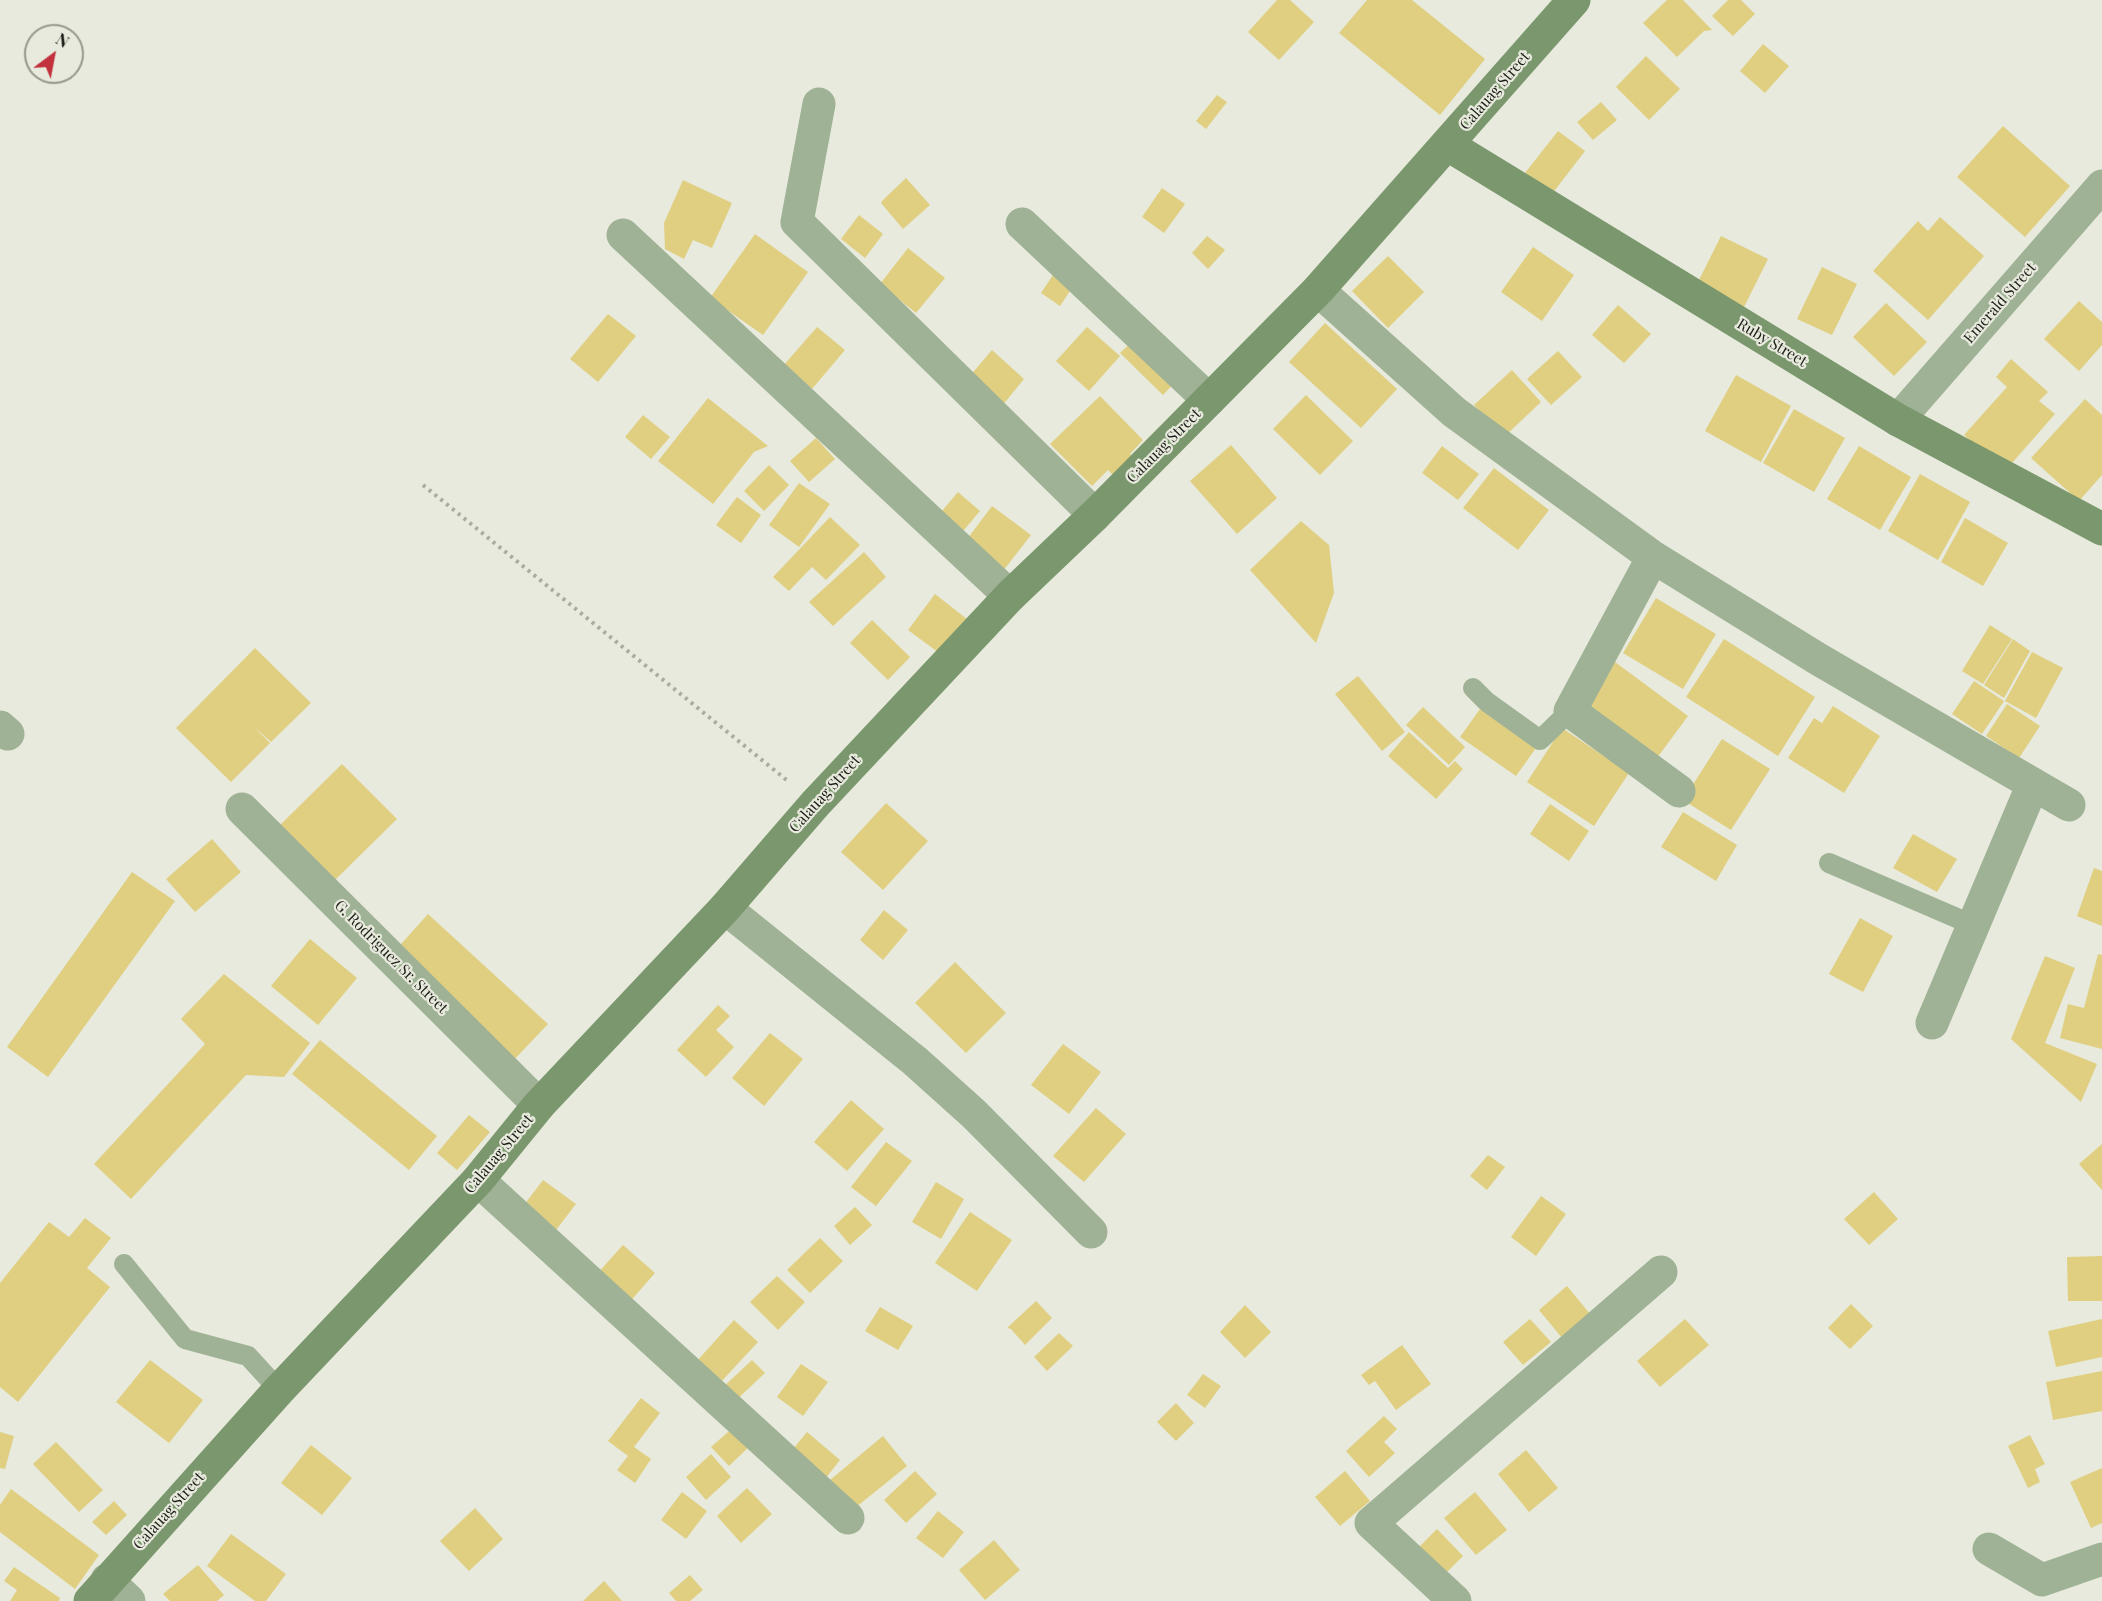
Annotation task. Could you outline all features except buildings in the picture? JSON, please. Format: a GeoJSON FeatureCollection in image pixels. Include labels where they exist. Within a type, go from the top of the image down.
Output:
{"type":"FeatureCollection","features":[{"type":"Feature","properties":{"kind":"street","name":"Calauag Street"},"geometry":{"type":"LineString","coordinates":[[109,1594],[279,1390],[478,1180],[539,1105],[725,908],[815,804],[1010,596],[1095,515],[1318,290],[1574,0]]}},
{"type":"Feature","properties":{"kind":"street"},"geometry":{"type":"LineString","coordinates":[[819,104],[797,222],[1095,515]]}},
{"type":"Feature","properties":{"kind":"street","name":"Ruby Street"},"geometry":{"type":"LineString","coordinates":[[1448,145],[1898,420],[2101,526]]}},
{"type":"Feature","properties":{"kind":"street","name":"Emerald Street"},"geometry":{"type":"LineString","coordinates":[[1898,420],[2102,186]]}},
{"type":"Feature","properties":{"kind":"street"},"geometry":{"type":"LineString","coordinates":[[1022,224],[1209,400]]}},
{"type":"Feature","properties":{"kind":"street"},"geometry":{"type":"LineString","coordinates":[[623,235],[1010,596]]}},
{"type":"Feature","properties":{"kind":"street"},"geometry":{"type":"LineString","coordinates":[[1318,290],[1455,412],[1653,557],[1818,659],[2069,805]]}},
{"type":"Feature","properties":{"kind":"street"},"geometry":{"type":"LineString","coordinates":[[1653,557],[1570,711],[1679,791]]}},
{"type":"Feature","properties":{"kind":"street"},"geometry":{"type":"LineString","coordinates":[[1932,1023],[2033,784]]}},
{"type":"Feature","properties":{"kind":"street","name":"G. Rodriguez Sr. Street"},"geometry":{"type":"LineString","coordinates":[[242,809],[539,1105]]}},
{"type":"Feature","properties":{"kind":"street"},"geometry":{"type":"LineString","coordinates":[[725,908],[915,1061],[974,1114],[1091,1232]]}},
{"type":"Feature","properties":{"kind":"street"},"geometry":{"type":"LineString","coordinates":[[478,1180],[848,1518]]}},
{"type":"Feature","properties":{"kind":"street"},"geometry":{"type":"LineString","coordinates":[[1455,1601],[1371,1523],[1661,1272]]}},
{"type":"Feature","properties":{"kind":"street"},"geometry":{"type":"LineString","coordinates":[[1989,1549],[2042,1590],[2102,1559]]}},
{"type":"Feature","properties":{"kind":"lane"},"geometry":{"type":"LineString","coordinates":[[1473,688],[1487,702],[1540,740],[1570,711]]}},
{"type":"Feature","properties":{"kind":"lane"},"geometry":{"type":"LineString","coordinates":[[1829,862],[1973,925]]}},
{"type":"Feature","properties":{"kind":"lane"},"geometry":{"type":"LineString","coordinates":[[124,1264],[185,1339],[248,1356],[279,1390]]}},
{"type":"Feature","properties":{"kind":"path"},"geometry":{"type":"LineString","coordinates":[[423,484],[815,804]]}}]}
